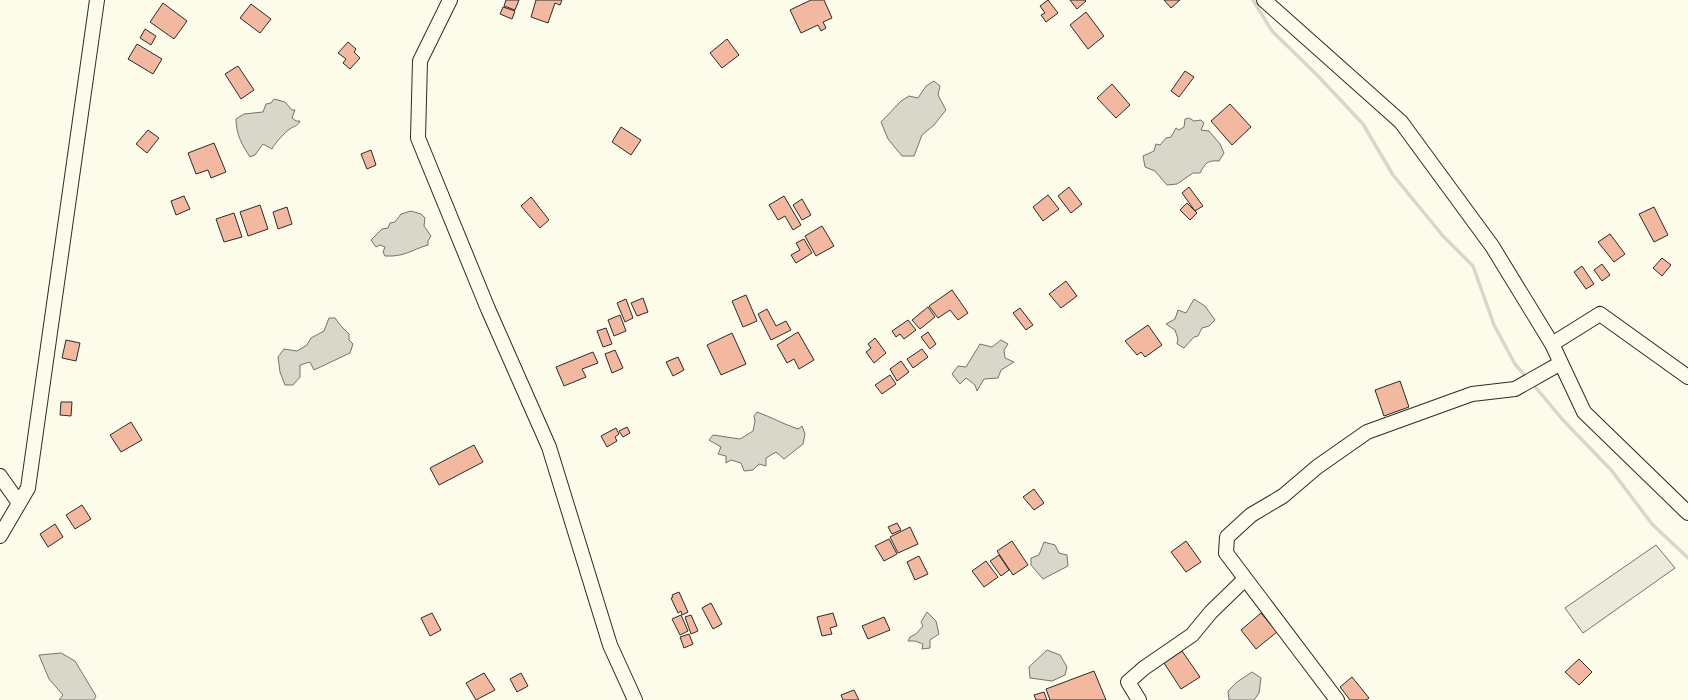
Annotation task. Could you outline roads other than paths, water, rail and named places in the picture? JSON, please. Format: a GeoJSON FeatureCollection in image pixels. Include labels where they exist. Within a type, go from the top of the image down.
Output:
{"type":"FeatureCollection","features":[{"type":"Feature","properties":{"kind":"street"},"geometry":{"type":"LineString","coordinates":[[0,536],[28,488],[97,0]]}},
{"type":"Feature","properties":{"kind":"street"},"geometry":{"type":"LineString","coordinates":[[450,0],[420,61],[418,138],[485,302],[549,447],[610,645],[635,700]]}},
{"type":"Feature","properties":{"kind":"street"},"geometry":{"type":"LineString","coordinates":[[1264,0],[1401,122],[1492,246],[1552,344],[1584,412],[1688,513]]}},
{"type":"Feature","properties":{"kind":"street"},"geometry":{"type":"LineString","coordinates":[[1552,344],[1600,314],[1688,377]]}},
{"type":"Feature","properties":{"kind":"street"},"geometry":{"type":"LineString","coordinates":[[1337,700],[1226,553],[1227,537],[1251,515],[1283,496],[1317,467],[1367,432],[1472,394],[1515,389],[1561,364]]}},
{"type":"Feature","properties":{"kind":"street"},"geometry":{"type":"LineString","coordinates":[[0,476],[19,503]]}},
{"type":"Feature","properties":{"kind":"street"},"geometry":{"type":"LineString","coordinates":[[1139,700],[1128,682],[1144,668],[1192,635],[1211,612],[1245,579]]}},
{"type":"Feature","properties":{"kind":"waterway"},"geometry":{"type":"LineString","coordinates":[[1253,0],[1272,31],[1318,76],[1363,124],[1393,175],[1443,236],[1473,266],[1494,325],[1515,364],[1527,378]]}},
{"type":"Feature","properties":{"kind":"waterway"},"geometry":{"type":"LineString","coordinates":[[1532,383],[1563,420],[1612,471],[1652,524],[1688,558]]}}]}
